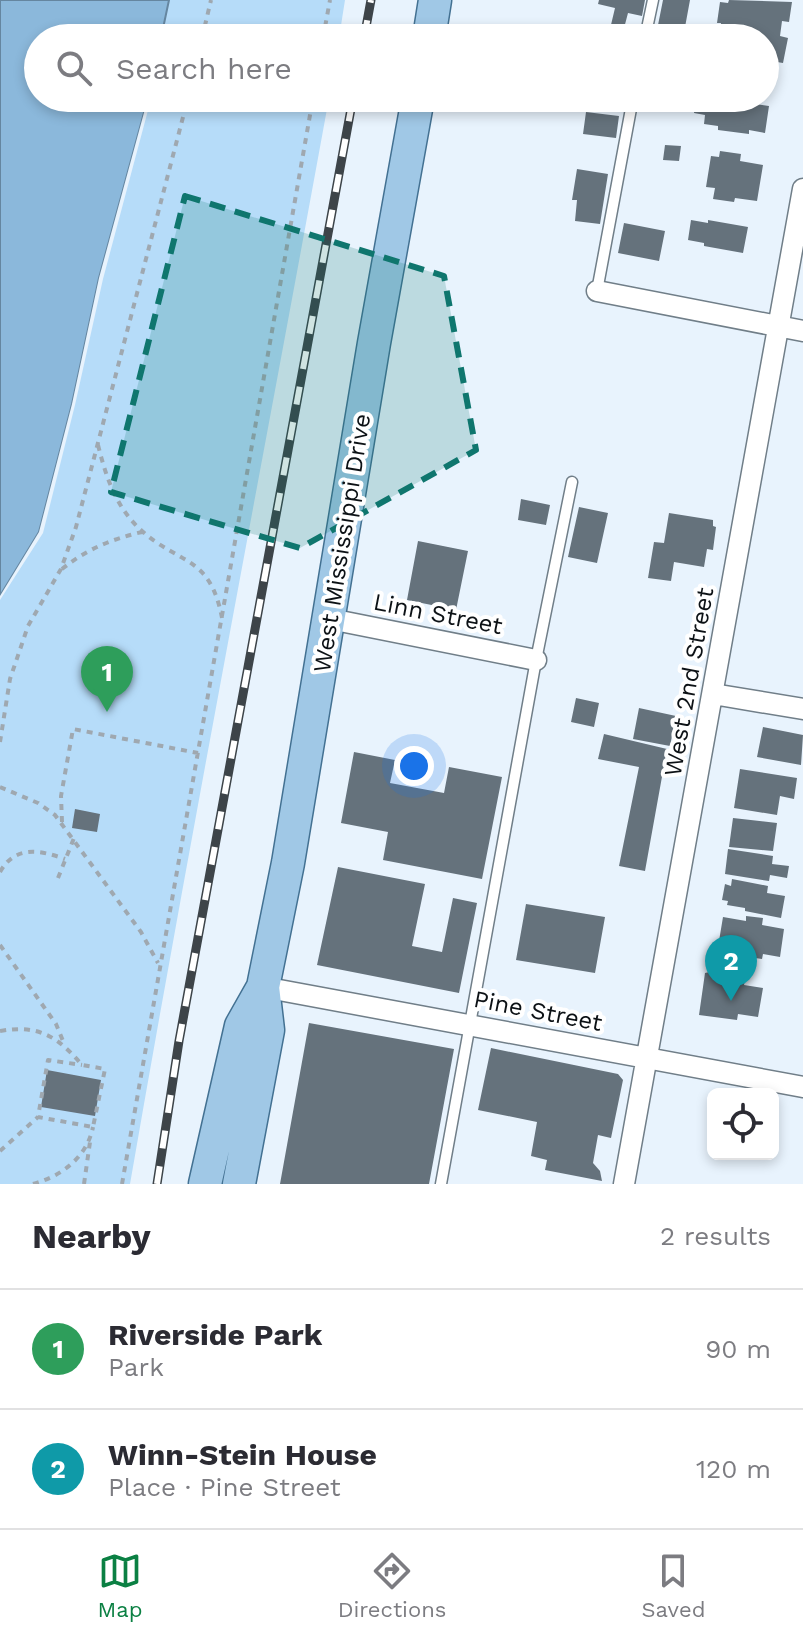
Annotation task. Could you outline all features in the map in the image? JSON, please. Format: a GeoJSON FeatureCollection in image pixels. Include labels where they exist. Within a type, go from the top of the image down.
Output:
{"type":"FeatureCollection","features":[{"type":"Feature","properties":{"kind":"main road"},"geometry":{"type":"LineString","coordinates":[[431,24],[435,0]]}},
{"type":"Feature","properties":{"kind":"main road","name":"West Mississippi Drive"},"geometry":{"type":"LineString","coordinates":[[263,987],[288,863],[415,112]]}},
{"type":"Feature","properties":{"kind":"main road"},"geometry":{"type":"LineString","coordinates":[[205,1184],[241,1026],[263,987]]}},
{"type":"Feature","properties":{"kind":"main road"},"geometry":{"type":"LineString","coordinates":[[239,1184],[268,1030],[263,987]]}},
{"type":"Feature","properties":{"kind":"street","name":"West 2nd Street"},"geometry":{"type":"LineString","coordinates":[[624,1184],[803,189]]}},
{"type":"Feature","properties":{"kind":"street"},"geometry":{"type":"LineString","coordinates":[[597,291],[803,331]]}},
{"type":"Feature","properties":{"kind":"street","name":"Linn Street"},"geometry":{"type":"LineString","coordinates":[[330,619],[536,660]]}},
{"type":"Feature","properties":{"kind":"street"},"geometry":{"type":"LineString","coordinates":[[713,694],[803,709]]}},
{"type":"Feature","properties":{"kind":"street","name":"Pine Street"},"geometry":{"type":"LineString","coordinates":[[263,987],[803,1087]]}},
{"type":"Feature","properties":{"kind":"lane"},"geometry":{"type":"LineString","coordinates":[[648,24],[653,0]]}},
{"type":"Feature","properties":{"kind":"lane"},"geometry":{"type":"LineString","coordinates":[[597,291],[630,112]]}},
{"type":"Feature","properties":{"kind":"lane"},"geometry":{"type":"LineString","coordinates":[[441,1184],[536,660],[572,482]]}},
{"type":"Feature","properties":{"kind":"path"},"geometry":{"type":"LineString","coordinates":[[205,24],[211,0]]}},
{"type":"Feature","properties":{"kind":"path"},"geometry":{"type":"LineString","coordinates":[[326,24],[330,0]]}},
{"type":"Feature","properties":{"kind":"path"},"geometry":{"type":"LineString","coordinates":[[0,742],[10,679],[28,626],[61,569],[76,527],[184,112]]}},
{"type":"Feature","properties":{"kind":"path"},"geometry":{"type":"LineString","coordinates":[[122,1184],[311,112]]}},
{"type":"Feature","properties":{"kind":"path"},"geometry":{"type":"LineString","coordinates":[[97,442],[106,480],[124,510],[142,532],[187,558],[201,570],[218,597],[223,621]]}},
{"type":"Feature","properties":{"kind":"path"},"geometry":{"type":"LineString","coordinates":[[61,569],[81,554],[113,539],[142,532]]}},
{"type":"Feature","properties":{"kind":"path"},"geometry":{"type":"LineString","coordinates":[[62,823],[61,796],[73,729],[198,753]]}},
{"type":"Feature","properties":{"kind":"path"},"geometry":{"type":"LineString","coordinates":[[0,787],[38,803],[62,823],[141,932],[159,965]]}},
{"type":"Feature","properties":{"kind":"path"},"geometry":{"type":"LineString","coordinates":[[58,878],[74,838]]}},
{"type":"Feature","properties":{"kind":"path"},"geometry":{"type":"LineString","coordinates":[[0,872],[14,855],[33,850],[65,859]]}},
{"type":"Feature","properties":{"kind":"path"},"geometry":{"type":"LineString","coordinates":[[0,945],[56,1024],[64,1044],[82,1065]]}},
{"type":"Feature","properties":{"kind":"path"},"geometry":{"type":"LineString","coordinates":[[0,1031],[16,1028],[41,1032],[64,1044]]}},
{"type":"Feature","properties":{"kind":"path"},"geometry":{"type":"LineString","coordinates":[[0,1151],[38,1117],[48,1060],[105,1069],[84,1184]]}},
{"type":"Feature","properties":{"kind":"path"},"geometry":{"type":"LineString","coordinates":[[38,1117],[93,1127]]}},
{"type":"Feature","properties":{"kind":"path"},"geometry":{"type":"LineString","coordinates":[[33,1184],[51,1179],[73,1163],[90,1140]]}},
{"type":"Feature","properties":{"kind":"highlighted area"},"geometry":{"type":"Polygon","coordinates":[[[185,196],[444,276],[476,450],[300,548],[111,492],[185,196]]]}},
{"type":"Feature","properties":{"kind":"shaded area"},"geometry":{"type":"Polygon","coordinates":[[[0,0],[169,0],[164,24],[24,24],[24,112],[144,112],[99,278],[72,404],[39,532],[0,596],[0,0]]]}},
{"type":"Feature","properties":{"kind":"shaded area"},"geometry":{"type":"Polygon","coordinates":[[[169,0],[345,0],[341,24],[164,24],[169,0]]]}},
{"type":"Feature","properties":{"kind":"shaded area"},"geometry":{"type":"Polygon","coordinates":[[[144,112],[326,112],[130,1184],[0,1184],[0,596],[39,532],[72,404],[99,278],[144,112]]]}},
{"type":"Feature","properties":{"kind":"pier"},"geometry":{"type":"Polygon","coordinates":[[[144,112],[148,112],[103,279],[43,533],[0,600],[39,532],[72,404],[99,278],[144,112]]]}},
{"type":"Feature","properties":{"kind":"building"},"geometry":{"type":"Polygon","coordinates":[[[599,0],[645,0],[642,16],[628,13],[625,24],[611,24],[615,8],[598,4],[599,0]]]}},
{"type":"Feature","properties":{"kind":"building"},"geometry":{"type":"Polygon","coordinates":[[[663,0],[690,0],[686,24],[658,24],[663,0]]]}},
{"type":"Feature","properties":{"kind":"building"},"geometry":{"type":"Polygon","coordinates":[[[729,0],[792,2],[789,22],[782,21],[780,36],[788,38],[783,63],[779,62],[779,24],[717,23],[720,2],[728,3],[729,0]]]}},
{"type":"Feature","properties":{"kind":"building"},"geometry":{"type":"Polygon","coordinates":[[[586,112],[619,116],[616,138],[583,134],[586,112]]]}},
{"type":"Feature","properties":{"kind":"building"},"geometry":{"type":"Polygon","coordinates":[[[768,112],[765,133],[749,130],[749,134],[718,130],[718,126],[704,124],[705,115],[694,113],[768,112]]]}},
{"type":"Feature","properties":{"kind":"building"},"geometry":{"type":"Polygon","coordinates":[[[665,145],[681,146],[679,161],[663,160],[665,145]]]}},
{"type":"Feature","properties":{"kind":"building"},"geometry":{"type":"Polygon","coordinates":[[[720,151],[741,154],[740,161],[763,165],[757,201],[713,199],[715,188],[706,187],[711,156],[719,157],[720,151]]]}},
{"type":"Feature","properties":{"kind":"building"},"geometry":{"type":"Polygon","coordinates":[[[577,169],[608,174],[600,224],[575,221],[577,200],[572,200],[577,169]]]}},
{"type":"Feature","properties":{"kind":"building"},"geometry":{"type":"Polygon","coordinates":[[[691,220],[748,227],[743,253],[688,240],[691,220]]]}},
{"type":"Feature","properties":{"kind":"building"},"geometry":{"type":"Polygon","coordinates":[[[624,223],[665,231],[659,261],[618,253],[624,223]]]}},
{"type":"Feature","properties":{"kind":"building"},"geometry":{"type":"Polygon","coordinates":[[[521,499],[550,505],[546,525],[518,520],[521,499]]]}},
{"type":"Feature","properties":{"kind":"building"},"geometry":{"type":"Polygon","coordinates":[[[579,507],[608,513],[597,563],[568,557],[579,507]]]}},
{"type":"Feature","properties":{"kind":"building"},"geometry":{"type":"Polygon","coordinates":[[[669,513],[713,520],[716,527],[713,550],[707,549],[704,567],[674,562],[671,581],[648,578],[654,542],[664,543],[669,513]]]}},
{"type":"Feature","properties":{"kind":"building"},"geometry":{"type":"Polygon","coordinates":[[[418,541],[468,551],[456,610],[407,600],[418,541]]]}},
{"type":"Feature","properties":{"kind":"building"},"geometry":{"type":"Polygon","coordinates":[[[576,698],[599,703],[594,727],[571,722],[576,698]]]}},
{"type":"Feature","properties":{"kind":"building"},"geometry":{"type":"Polygon","coordinates":[[[639,708],[676,716],[670,746],[633,739],[639,708]]]}},
{"type":"Feature","properties":{"kind":"building"},"geometry":{"type":"Polygon","coordinates":[[[763,727],[803,735],[801,765],[757,757],[763,727]]]}},
{"type":"Feature","properties":{"kind":"building"},"geometry":{"type":"Polygon","coordinates":[[[604,734],[667,749],[645,871],[619,866],[639,767],[598,759],[604,734]]]}},
{"type":"Feature","properties":{"kind":"building"},"geometry":{"type":"Polygon","coordinates":[[[354,752],[395,760],[390,783],[444,793],[449,767],[502,777],[482,879],[383,860],[388,832],[341,823],[354,752]]]}},
{"type":"Feature","properties":{"kind":"building"},"geometry":{"type":"Polygon","coordinates":[[[740,769],[797,778],[794,799],[780,796],[777,815],[734,808],[740,769]]]}},
{"type":"Feature","properties":{"kind":"building"},"geometry":{"type":"Polygon","coordinates":[[[75,809],[100,814],[97,832],[72,828],[75,809]]]}},
{"type":"Feature","properties":{"kind":"building"},"geometry":{"type":"Polygon","coordinates":[[[733,818],[777,823],[773,851],[729,847],[733,818]]]}},
{"type":"Feature","properties":{"kind":"building"},"geometry":{"type":"Polygon","coordinates":[[[728,849],[773,856],[772,864],[789,866],[787,878],[770,875],[769,881],[725,874],[728,849]]]}},
{"type":"Feature","properties":{"kind":"building"},"geometry":{"type":"Polygon","coordinates":[[[338,867],[425,884],[412,946],[442,952],[453,898],[477,903],[459,993],[317,965],[338,867]]]}},
{"type":"Feature","properties":{"kind":"building"},"geometry":{"type":"Polygon","coordinates":[[[732,879],[768,886],[767,893],[785,896],[781,918],[727,905],[728,901],[722,900],[725,884],[731,886],[732,879]]]}},
{"type":"Feature","properties":{"kind":"building"},"geometry":{"type":"Polygon","coordinates":[[[526,904],[605,917],[595,973],[516,960],[526,904]]]}},
{"type":"Feature","properties":{"kind":"building"},"geometry":{"type":"Polygon","coordinates":[[[746,916],[763,918],[762,925],[784,929],[780,957],[763,954],[762,959],[735,955],[735,950],[718,947],[723,917],[746,921],[746,916]]]}},
{"type":"Feature","properties":{"kind":"building"},"geometry":{"type":"Polygon","coordinates":[[[714,971],[746,976],[744,985],[763,988],[758,1017],[738,1014],[737,1020],[699,1015],[705,973],[714,971]]]}},
{"type":"Feature","properties":{"kind":"building"},"geometry":{"type":"Polygon","coordinates":[[[309,1023],[454,1049],[429,1184],[280,1184],[309,1023]]]}},
{"type":"Feature","properties":{"kind":"building"},"geometry":{"type":"Polygon","coordinates":[[[491,1048],[618,1074],[623,1080],[611,1138],[598,1135],[593,1163],[600,1171],[602,1181],[545,1170],[547,1160],[531,1156],[537,1122],[478,1110],[491,1048]]]}},
{"type":"Feature","properties":{"kind":"building"},"geometry":{"type":"Polygon","coordinates":[[[47,1070],[101,1080],[95,1116],[41,1107],[47,1070]]]}},
{"type":"Feature","properties":{"kind":"railway"},"geometry":{"type":"LineString","coordinates":[[367,24],[371,0]]}},
{"type":"Feature","properties":{"kind":"railway"},"geometry":{"type":"LineString","coordinates":[[157,1184],[179,1041],[350,112]]}},
{"type":"Feature","properties":{"kind":"place","name":"Riverside Park"},"geometry":{"type":"Point","coordinates":[107,712]}},
{"type":"Feature","properties":{"kind":"place","name":"Winn-Stein House"},"geometry":{"type":"Point","coordinates":[731,1001]}}]}
